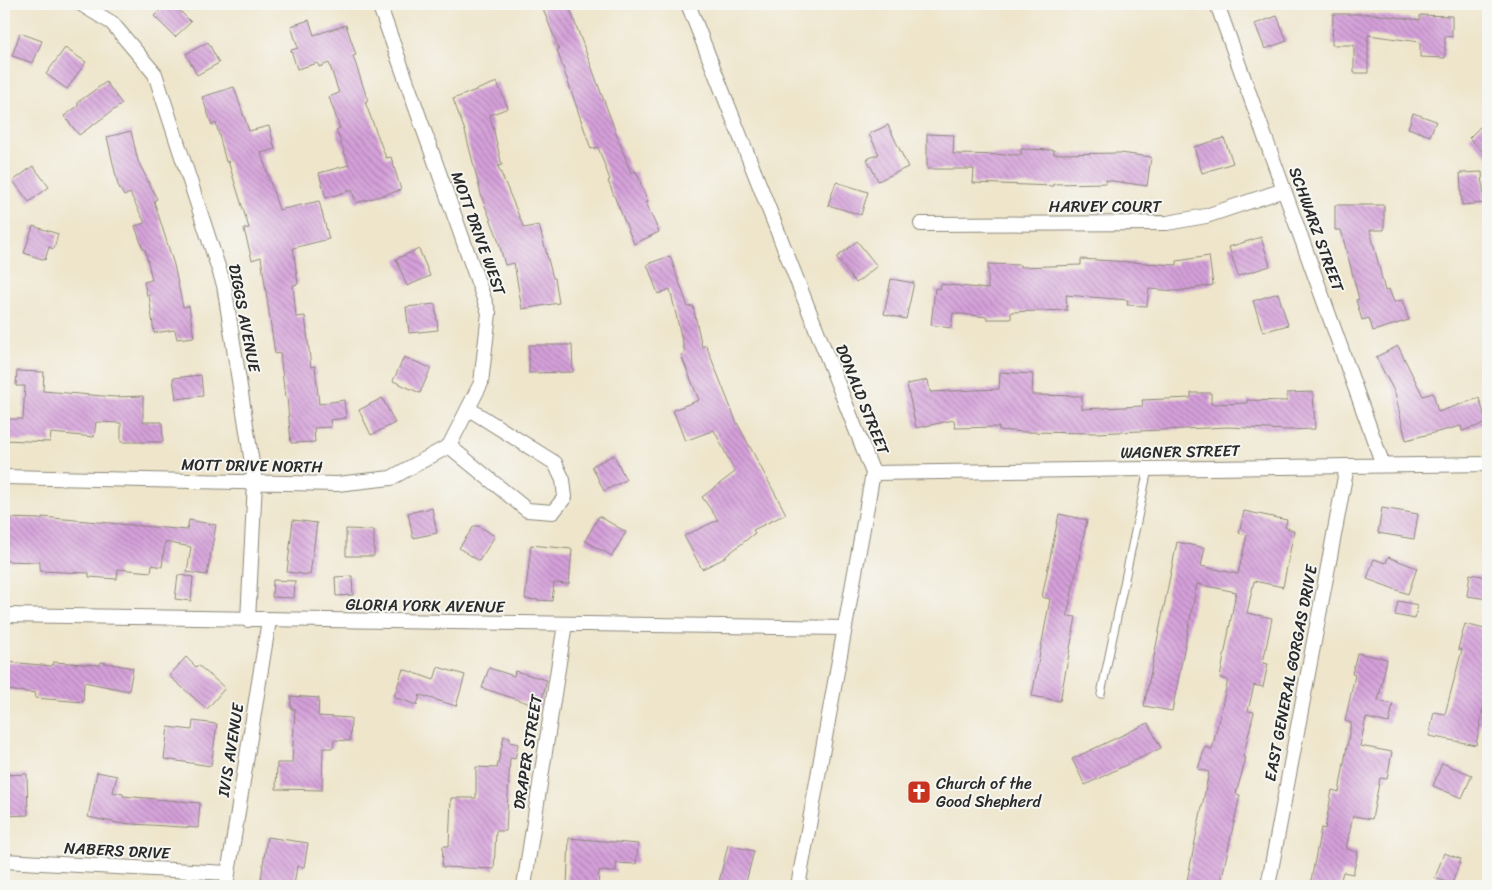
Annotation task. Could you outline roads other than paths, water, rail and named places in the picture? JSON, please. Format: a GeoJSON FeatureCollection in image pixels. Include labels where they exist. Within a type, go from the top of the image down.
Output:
{"type":"FeatureCollection","features":[{"type":"Feature","properties":{"kind":"street","name":"DIGGS AVENUE"},"geometry":{"type":"LineString","coordinates":[[80,4],[112,23],[154,74],[224,285],[255,482],[248,620]]}},
{"type":"Feature","properties":{"kind":"street","name":"MOTT DRIVE WEST"},"geometry":{"type":"LineString","coordinates":[[380,4],[489,312],[481,383],[469,409]]}},
{"type":"Feature","properties":{"kind":"street","name":"DONALD STREET"},"geometry":{"type":"LineString","coordinates":[[688,4],[873,473],[798,886]]}},
{"type":"Feature","properties":{"kind":"street","name":"SCHWARZ STREET"},"geometry":{"type":"LineString","coordinates":[[1217,4],[1383,465]]}},
{"type":"Feature","properties":{"kind":"street","name":"HARVEY COURT"},"geometry":{"type":"LineString","coordinates":[[921,224],[1167,223],[1206,216],[1284,190]]}},
{"type":"Feature","properties":{"kind":"street"},"geometry":{"type":"LineString","coordinates":[[469,409],[555,463],[563,480],[565,497],[553,512],[527,510],[449,446],[469,409]]}},
{"type":"Feature","properties":{"kind":"street","name":"MOTT DRIVE NORTH"},"geometry":{"type":"LineString","coordinates":[[4,477],[338,484],[391,478],[449,446]]}},
{"type":"Feature","properties":{"kind":"street","name":"WAGNER STREET"},"geometry":{"type":"LineString","coordinates":[[873,473],[1488,464]]}},
{"type":"Feature","properties":{"kind":"street","name":"EAST GENERAL GORGAS DRIVE"},"geometry":{"type":"LineString","coordinates":[[1268,886],[1347,466]]}},
{"type":"Feature","properties":{"kind":"street","name":"GLORIA YORK AVENUE"},"geometry":{"type":"LineString","coordinates":[[4,615],[845,628]]}},
{"type":"Feature","properties":{"kind":"street","name":"IVIS AVENUE"},"geometry":{"type":"LineString","coordinates":[[227,880],[269,620]]}},
{"type":"Feature","properties":{"kind":"street","name":"DRAPER STREET"},"geometry":{"type":"LineString","coordinates":[[524,886],[565,624]]}},
{"type":"Feature","properties":{"kind":"street","name":"NABERS DRIVE"},"geometry":{"type":"LineString","coordinates":[[4,861],[227,880]]}},
{"type":"Feature","properties":{"kind":"lane"},"geometry":{"type":"LineString","coordinates":[[1101,694],[1148,469]]}},
{"type":"Feature","properties":{"kind":"place","name":"Church of the Good Shepherd"},"geometry":{"type":"Point","coordinates":[919,792]}}]}
